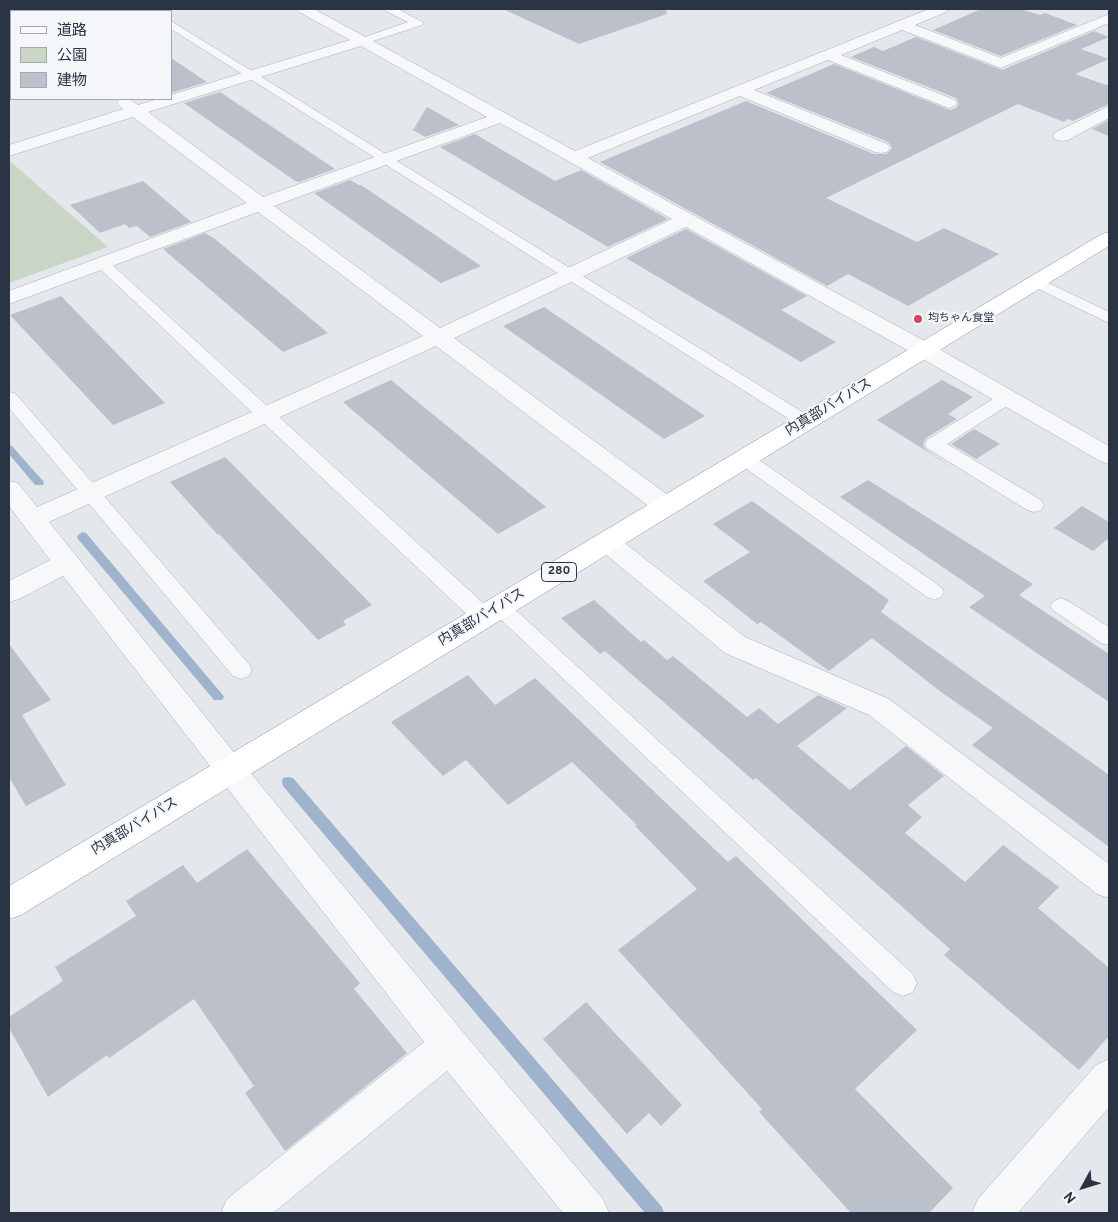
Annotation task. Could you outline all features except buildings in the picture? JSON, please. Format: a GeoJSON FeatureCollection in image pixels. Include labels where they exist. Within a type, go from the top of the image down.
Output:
{"type":"FeatureCollection","features":[{"type":"Feature","properties":{"kind":"highway","name":"内真部バイパス"},"geometry":{"type":"LineString","coordinates":[[9,904],[229,769],[608,543],[1109,238]]}},
{"type":"Feature","properties":{"kind":"street"},"geometry":{"type":"LineString","coordinates":[[304,9],[575,156],[924,350],[1109,456]]}},
{"type":"Feature","properties":{"kind":"street"},"geometry":{"type":"LineString","coordinates":[[575,156],[941,9]]}},
{"type":"Feature","properties":{"kind":"street"},"geometry":{"type":"LineString","coordinates":[[1096,9],[1109,13]]}},
{"type":"Feature","properties":{"kind":"street"},"geometry":{"type":"LineString","coordinates":[[902,25],[1001,63],[1109,18]]}},
{"type":"Feature","properties":{"kind":"street"},"geometry":{"type":"LineString","coordinates":[[172,100],[363,41]]}},
{"type":"Feature","properties":{"kind":"street"},"geometry":{"type":"LineString","coordinates":[[828,55],[949,103]]}},
{"type":"Feature","properties":{"kind":"street"},"geometry":{"type":"LineString","coordinates":[[739,90],[882,148]]}},
{"type":"Feature","properties":{"kind":"street"},"geometry":{"type":"LineString","coordinates":[[120,100],[667,507]]}},
{"type":"Feature","properties":{"kind":"street"},"geometry":{"type":"LineString","coordinates":[[9,151],[172,100]]}},
{"type":"Feature","properties":{"kind":"street"},"geometry":{"type":"LineString","coordinates":[[1062,136],[1109,111]]}},
{"type":"Feature","properties":{"kind":"street"},"geometry":{"type":"LineString","coordinates":[[9,298],[260,204],[502,117]]}},
{"type":"Feature","properties":{"kind":"street"},"geometry":{"type":"LineString","coordinates":[[33,519],[438,337],[688,219]]}},
{"type":"Feature","properties":{"kind":"street"},"geometry":{"type":"LineString","coordinates":[[9,489],[229,769],[450,1044],[589,1213]]}},
{"type":"Feature","properties":{"kind":"street"},"geometry":{"type":"LineString","coordinates":[[608,543],[735,645],[879,707],[1109,883]]}},
{"type":"Feature","properties":{"kind":"street"},"geometry":{"type":"LineString","coordinates":[[9,592],[67,563]]}},
{"type":"Feature","properties":{"kind":"street"},"geometry":{"type":"LineString","coordinates":[[241,1213],[450,1044]]}},
{"type":"Feature","properties":{"kind":"street"},"geometry":{"type":"LineString","coordinates":[[992,1213],[1109,1078]]}},
{"type":"Feature","properties":{"kind":"lane"},"geometry":{"type":"LineString","coordinates":[[363,41],[418,23],[390,9]]}},
{"type":"Feature","properties":{"kind":"lane"},"geometry":{"type":"LineString","coordinates":[[172,25],[806,422]]}},
{"type":"Feature","properties":{"kind":"lane"},"geometry":{"type":"LineString","coordinates":[[103,264],[264,415],[492,612],[903,983]]}},
{"type":"Feature","properties":{"kind":"lane"},"geometry":{"type":"LineString","coordinates":[[1036,282],[1109,318]]}},
{"type":"Feature","properties":{"kind":"lane"},"geometry":{"type":"LineString","coordinates":[[9,397],[241,670]]}},
{"type":"Feature","properties":{"kind":"lane"},"geometry":{"type":"LineString","coordinates":[[1007,398],[934,444],[1034,505]]}},
{"type":"Feature","properties":{"kind":"lane"},"geometry":{"type":"LineString","coordinates":[[745,459],[934,592]]}},
{"type":"Feature","properties":{"kind":"lane"},"geometry":{"type":"LineString","coordinates":[[1061,606],[1109,637]]}},
{"type":"Feature","properties":{"kind":"green space"},"geometry":{"type":"Polygon","coordinates":[[[11,162],[108,247],[9,283],[9,163],[11,162]]]}},
{"type":"Feature","properties":{"kind":"waterway"},"geometry":{"type":"LineString","coordinates":[[9,448],[39,483]]}},
{"type":"Feature","properties":{"kind":"waterway"},"geometry":{"type":"LineString","coordinates":[[82,536],[218,697]]}},
{"type":"Feature","properties":{"kind":"waterway"},"geometry":{"type":"LineString","coordinates":[[288,782],[656,1213]]}},
{"type":"Feature","properties":{"kind":"place","name":"均ちゃん食堂"},"geometry":{"type":"Point","coordinates":[918,319]}}]}
